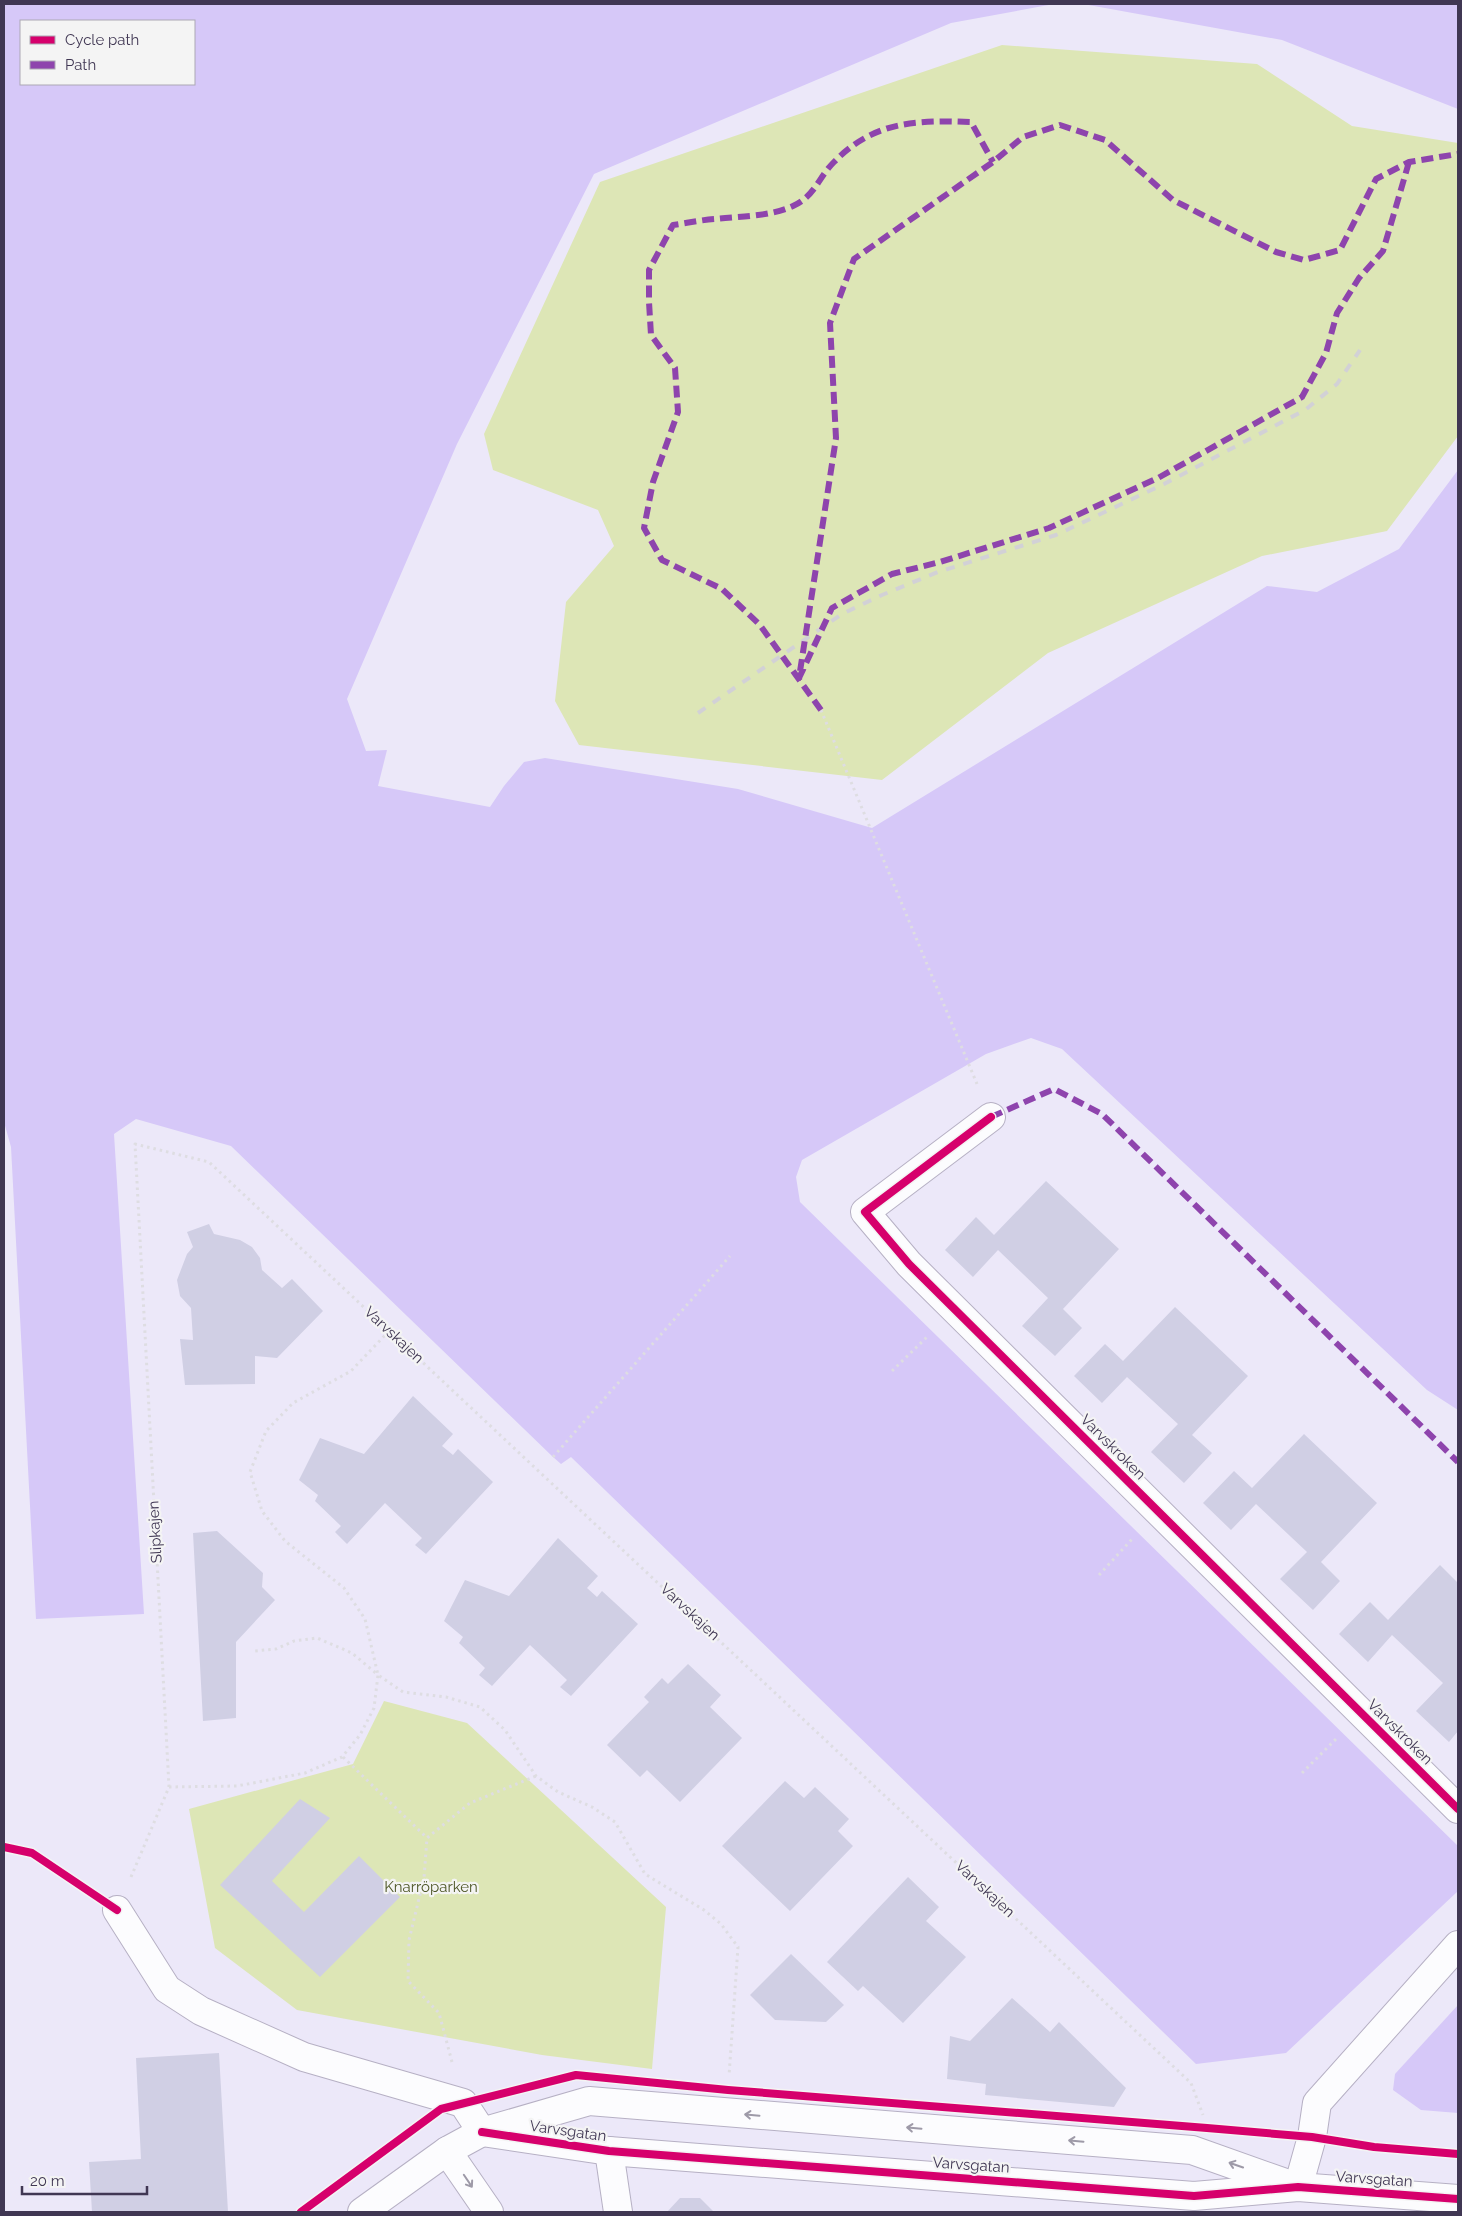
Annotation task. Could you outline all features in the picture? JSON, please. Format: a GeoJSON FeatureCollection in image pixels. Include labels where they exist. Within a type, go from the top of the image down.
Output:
{"type":"FeatureCollection","features":[{"type":"Feature","properties":{"kind":"street","name":"Varvskroken"},"geometry":{"type":"LineString","coordinates":[[991,1117],[865,1212],[909,1264],[1458,1809]]}},
{"type":"Feature","properties":{"kind":"street"},"geometry":{"type":"LineString","coordinates":[[117,1910],[166,1989],[202,2012],[304,2057],[462,2104],[482,2132]]}},
{"type":"Feature","properties":{"kind":"street"},"geometry":{"type":"LineString","coordinates":[[1298,2187],[1312,2137],[1317,2103],[1458,1945]]}},
{"type":"Feature","properties":{"kind":"street","name":"Varvsgatan"},"geometry":{"type":"LineString","coordinates":[[362,2212],[447,2151],[482,2132],[589,2102],[1192,2150],[1298,2187]]}},
{"type":"Feature","properties":{"kind":"street","name":"Varvsgatan"},"geometry":{"type":"LineString","coordinates":[[482,2132],[609,2151],[1194,2196],[1298,2187],[1458,2199]]}},
{"type":"Feature","properties":{"kind":"street"},"geometry":{"type":"LineString","coordinates":[[447,2151],[489,2212]]}},
{"type":"Feature","properties":{"kind":"street","name":"Varvsgatan"},"geometry":{"type":"LineString","coordinates":[[609,2151],[618,2212]]}},
{"type":"Feature","properties":{"kind":"path"},"geometry":{"type":"LineString","coordinates":[[821,710],[973,1073]]}},
{"type":"Feature","properties":{"kind":"path"},"geometry":{"type":"LineString","coordinates":[[553,1457],[730,1256]]}},
{"type":"Feature","properties":{"kind":"path"},"geometry":{"type":"LineString","coordinates":[[169,1787],[237,1786],[304,1773],[342,1757],[360,1735],[374,1708],[378,1675],[365,1619],[344,1588],[285,1541],[262,1511],[250,1472],[266,1431],[286,1410],[293,1403],[351,1371],[389,1330]]}},
{"type":"Feature","properties":{"kind":"path"},"geometry":{"type":"LineString","coordinates":[[892,1371],[933,1331]]}},
{"type":"Feature","properties":{"kind":"path"},"geometry":{"type":"LineString","coordinates":[[1099,1575],[1138,1532]]}},
{"type":"Feature","properties":{"kind":"path"},"geometry":{"type":"LineString","coordinates":[[254,1651],[276,1650],[294,1641],[317,1638],[352,1653],[378,1675],[403,1692],[446,1697],[480,1708],[505,1730],[536,1776],[558,1792],[592,1807],[615,1822],[645,1874],[704,1910],[721,1924],[738,1947],[728,2080]]}},
{"type":"Feature","properties":{"kind":"path"},"geometry":{"type":"LineString","coordinates":[[1302,1774],[1343,1732]]}},
{"type":"Feature","properties":{"kind":"path"},"geometry":{"type":"LineString","coordinates":[[342,1757],[427,1838]]}},
{"type":"Feature","properties":{"kind":"path"},"geometry":{"type":"LineString","coordinates":[[462,2104],[439,2012],[408,1981],[408,1940],[424,1878],[427,1838],[470,1803],[536,1776]]}},
{"type":"Feature","properties":{"kind":"green space"},"geometry":{"type":"Polygon","coordinates":[[[1002,45],[1257,64],[1352,126],[1458,143],[1458,436],[1387,531],[1262,556],[1048,653],[882,780],[579,745],[555,701],[566,602],[614,546],[598,510],[493,470],[484,434],[600,182],[1002,45]]]}},
{"type":"Feature","properties":{"kind":"green space","name":"Knarröparken"},"geometry":{"type":"Polygon","coordinates":[[[384,1701],[467,1723],[666,1907],[652,2069],[542,2055],[297,2010],[215,1948],[189,1809],[353,1764],[384,1701]]]}},
{"type":"Feature","properties":{"kind":"shaded area"},"geometry":{"type":"Polygon","coordinates":[[[4,4],[1054,4],[951,23],[594,174],[457,444],[347,699],[366,751],[387,750],[378,786],[490,807],[524,762],[545,758],[738,789],[872,828],[1267,586],[1317,592],[1399,549],[1458,470],[1458,1410],[1427,1390],[1062,1049],[1031,1038],[986,1054],[802,1160],[796,1177],[800,1202],[1458,1846],[1458,1891],[1286,2053],[1196,2064],[571,1457],[561,1464],[553,1457],[231,1146],[136,1119],[114,1134],[144,1614],[36,1619],[11,1147],[4,1122],[4,4]]]}},
{"type":"Feature","properties":{"kind":"shaded area"},"geometry":{"type":"Polygon","coordinates":[[[1083,4],[1458,4],[1458,109],[1282,40],[1083,4]]]}},
{"type":"Feature","properties":{"kind":"shaded area"},"geometry":{"type":"Polygon","coordinates":[[[1458,2005],[1458,2113],[1421,2110],[1393,2090],[1395,2074],[1458,2005]]]}},
{"type":"Feature","properties":{"kind":"building"},"geometry":{"type":"Polygon","coordinates":[[[1046,1181],[1119,1249],[1063,1309],[1082,1328],[1055,1356],[1022,1326],[1048,1298],[998,1250],[973,1277],[945,1250],[976,1217],[994,1235],[1046,1181]]]}},
{"type":"Feature","properties":{"kind":"building"},"geometry":{"type":"Polygon","coordinates":[[[209,1224],[214,1234],[240,1240],[252,1247],[260,1258],[262,1270],[282,1288],[292,1279],[323,1311],[277,1358],[255,1356],[255,1384],[185,1385],[180,1339],[193,1340],[191,1308],[180,1296],[177,1280],[187,1254],[193,1247],[187,1232],[209,1224]]]}},
{"type":"Feature","properties":{"kind":"building"},"geometry":{"type":"Polygon","coordinates":[[[1175,1307],[1248,1376],[1192,1435],[1212,1453],[1184,1483],[1151,1452],[1178,1424],[1127,1377],[1102,1403],[1074,1376],[1105,1344],[1123,1361],[1175,1307]]]}},
{"type":"Feature","properties":{"kind":"building"},"geometry":{"type":"Polygon","coordinates":[[[413,1396],[453,1434],[442,1446],[453,1455],[458,1449],[493,1482],[426,1554],[415,1545],[422,1538],[385,1503],[347,1544],[335,1532],[341,1526],[315,1501],[318,1495],[299,1480],[320,1438],[364,1454],[413,1396]]]}},
{"type":"Feature","properties":{"kind":"building"},"geometry":{"type":"Polygon","coordinates":[[[1304,1434],[1377,1503],[1321,1562],[1340,1581],[1313,1610],[1280,1579],[1307,1552],[1256,1504],[1231,1530],[1203,1503],[1234,1471],[1252,1488],[1304,1434]]]}},
{"type":"Feature","properties":{"kind":"building"},"geometry":{"type":"Polygon","coordinates":[[[217,1531],[263,1573],[262,1587],[275,1600],[236,1642],[236,1718],[203,1721],[193,1533],[217,1531]]]}},
{"type":"Feature","properties":{"kind":"building"},"geometry":{"type":"Polygon","coordinates":[[[558,1538],[598,1576],[587,1588],[597,1597],[602,1591],[638,1624],[571,1696],[560,1687],[567,1680],[530,1645],[492,1686],[479,1675],[485,1668],[459,1643],[463,1637],[444,1621],[465,1580],[509,1596],[558,1538]]]}},
{"type":"Feature","properties":{"kind":"building"},"geometry":{"type":"Polygon","coordinates":[[[1440,1565],[1458,1583],[1458,1731],[1449,1742],[1416,1711],[1443,1683],[1392,1635],[1368,1662],[1339,1634],[1370,1602],[1388,1620],[1440,1565]]]}},
{"type":"Feature","properties":{"kind":"building"},"geometry":{"type":"Polygon","coordinates":[[[688,1664],[721,1695],[710,1707],[742,1738],[680,1802],[647,1770],[640,1777],[607,1745],[649,1702],[644,1697],[662,1678],[668,1684],[688,1664]]]}},
{"type":"Feature","properties":{"kind":"building"},"geometry":{"type":"Polygon","coordinates":[[[785,1781],[804,1798],[815,1787],[849,1819],[838,1831],[853,1846],[790,1911],[722,1846],[785,1781]]]}},
{"type":"Feature","properties":{"kind":"building"},"geometry":{"type":"Polygon","coordinates":[[[300,1799],[330,1818],[272,1881],[304,1912],[359,1856],[400,1897],[320,1977],[220,1885],[300,1799]]]}},
{"type":"Feature","properties":{"kind":"building"},"geometry":{"type":"Polygon","coordinates":[[[908,1877],[939,1907],[926,1921],[966,1957],[903,2023],[863,1986],[858,1991],[827,1962],[908,1877]]]}},
{"type":"Feature","properties":{"kind":"building"},"geometry":{"type":"Polygon","coordinates":[[[791,1954],[844,2005],[826,2022],[775,2020],[750,1995],[791,1954]]]}},
{"type":"Feature","properties":{"kind":"building"},"geometry":{"type":"Polygon","coordinates":[[[1012,1998],[1050,2032],[1059,2022],[1126,2088],[1114,2107],[985,2095],[986,2084],[947,2079],[950,2036],[970,2041],[1012,1998]]]}},
{"type":"Feature","properties":{"kind":"building"},"geometry":{"type":"Polygon","coordinates":[[[219,2053],[228,2212],[92,2212],[89,2162],[141,2159],[136,2058],[219,2053]]]}},
{"type":"Feature","properties":{"kind":"building"},"geometry":{"type":"Polygon","coordinates":[[[680,2198],[700,2198],[714,2212],[667,2212],[680,2198]]]}},
{"type":"Feature","properties":{"kind":"railway"},"geometry":{"type":"LineString","coordinates":[[698,713],[842,614],[938,572],[1056,535],[1164,484],[1305,410],[1337,384],[1360,350]]}},
{"type":"Feature","properties":{"kind":"marked path"},"geometry":{"type":"LineString","coordinates":[[821,710],[760,625],[722,589],[662,560],[644,528],[653,482],[678,412],[675,368],[651,335],[649,270],[673,225],[764,214],[793,206],[811,192],[834,162],[849,148],[880,131],[914,123],[971,122],[993,162]]}},
{"type":"Feature","properties":{"kind":"marked path"},"geometry":{"type":"LineString","coordinates":[[1409,162],[1383,251],[1359,278],[1337,313],[1326,353],[1302,397],[1158,478],[1049,528],[940,562],[892,574],[832,608],[799,678],[836,438],[830,323],[854,259],[993,162],[1023,137],[1060,125],[1105,140],[1173,200],[1276,252],[1304,260],[1340,250],[1376,179],[1409,162],[1458,154]]}},
{"type":"Feature","properties":{"kind":"marked path"},"geometry":{"type":"LineString","coordinates":[[991,1117],[1054,1089],[1102,1114],[1458,1462]]}},
{"type":"Feature","properties":{"kind":"cycle path"},"geometry":{"type":"LineString","coordinates":[[991,1117],[865,1212],[909,1264],[1458,1809]]}},
{"type":"Feature","properties":{"kind":"cycle path"},"geometry":{"type":"LineString","coordinates":[[4,1847],[32,1853],[117,1910]]}},
{"type":"Feature","properties":{"kind":"cycle path"},"geometry":{"type":"LineString","coordinates":[[301,2212],[441,2109],[576,2075],[728,2090],[1312,2137],[1374,2147],[1458,2154]]}},
{"type":"Feature","properties":{"kind":"cycle path"},"geometry":{"type":"LineString","coordinates":[[482,2132],[609,2151],[1194,2196],[1298,2187],[1458,2199]]}}]}
